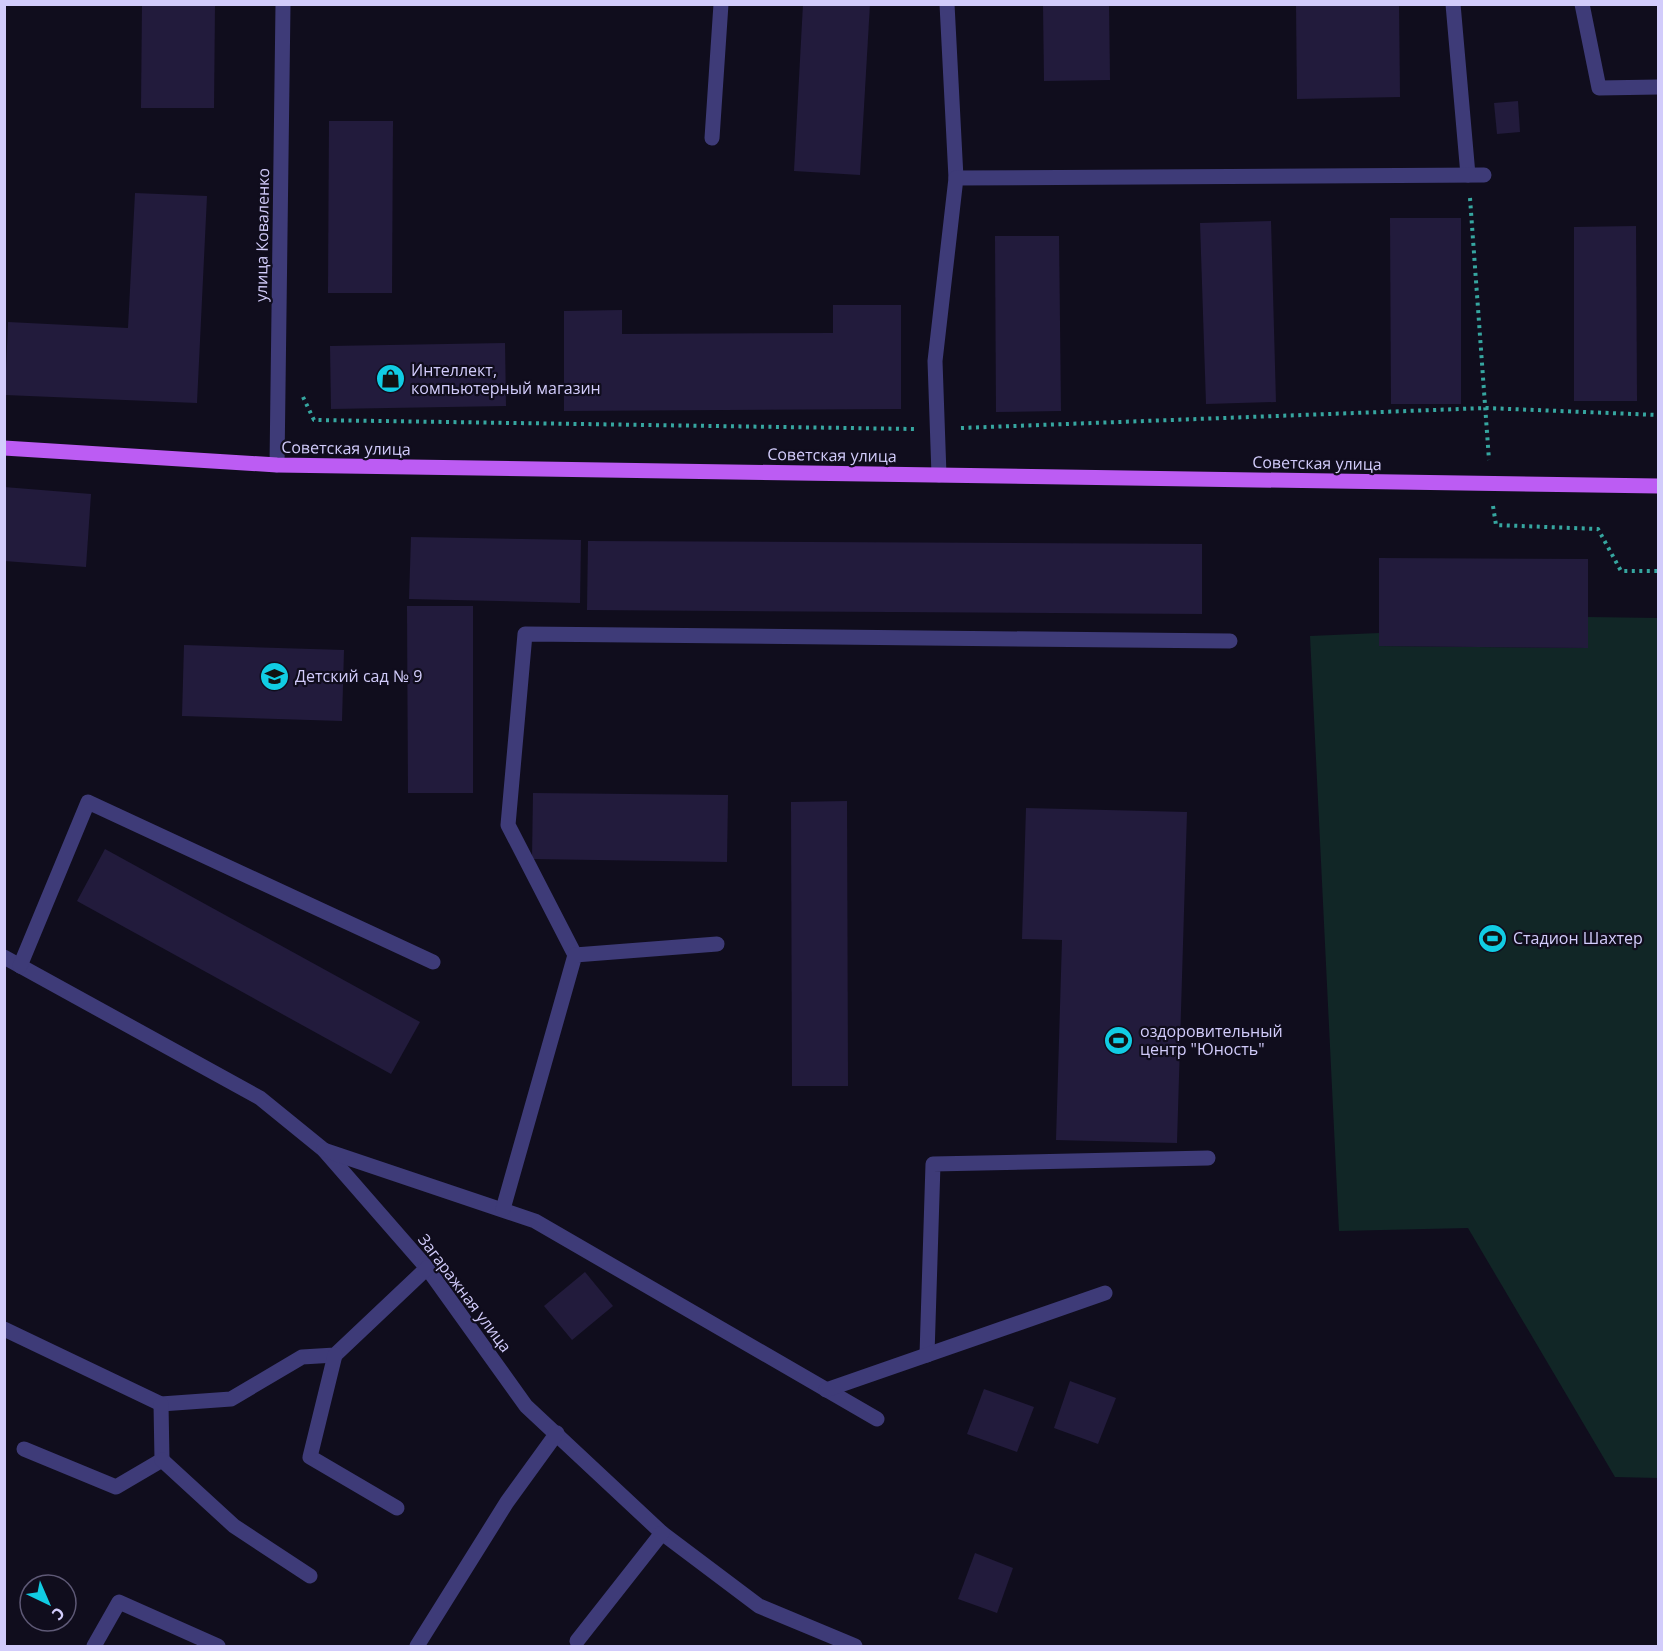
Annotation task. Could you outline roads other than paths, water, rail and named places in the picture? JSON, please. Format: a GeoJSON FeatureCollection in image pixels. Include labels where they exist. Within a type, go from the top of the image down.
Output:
{"type":"FeatureCollection","features":[{"type":"Feature","properties":{"kind":"main road","name":"Советская улица"},"geometry":{"type":"LineString","coordinates":[[4,448],[277,465],[1659,486]]}},
{"type":"Feature","properties":{"kind":"street","name":"улица Коваленко"},"geometry":{"type":"LineString","coordinates":[[277,465],[283,4]]}},
{"type":"Feature","properties":{"kind":"street"},"geometry":{"type":"LineString","coordinates":[[712,138],[721,4]]}},
{"type":"Feature","properties":{"kind":"street"},"geometry":{"type":"LineString","coordinates":[[939,475],[935,361],[956,178],[947,4]]}},
{"type":"Feature","properties":{"kind":"street"},"geometry":{"type":"LineString","coordinates":[[1454,4],[1468,176]]}},
{"type":"Feature","properties":{"kind":"street"},"geometry":{"type":"LineString","coordinates":[[1582,4],[1599,88],[1659,87]]}},
{"type":"Feature","properties":{"kind":"street"},"geometry":{"type":"LineString","coordinates":[[956,178],[1484,176]]}},
{"type":"Feature","properties":{"kind":"street"},"geometry":{"type":"LineString","coordinates":[[503,1209],[574,955],[508,825],[525,634],[1230,641]]}},
{"type":"Feature","properties":{"kind":"street"},"geometry":{"type":"LineString","coordinates":[[20,966],[88,801],[433,962]]}},
{"type":"Feature","properties":{"kind":"street"},"geometry":{"type":"LineString","coordinates":[[574,955],[717,944]]}},
{"type":"Feature","properties":{"kind":"street","name":"Загаражная улица"},"geometry":{"type":"LineString","coordinates":[[4,957],[260,1098],[324,1150],[427,1268],[526,1406],[662,1533],[759,1606],[855,1647]]}},
{"type":"Feature","properties":{"kind":"street"},"geometry":{"type":"LineString","coordinates":[[324,1150],[535,1221],[877,1419]]}},
{"type":"Feature","properties":{"kind":"street"},"geometry":{"type":"LineString","coordinates":[[927,1355],[933,1164],[1208,1158]]}},
{"type":"Feature","properties":{"kind":"street"},"geometry":{"type":"LineString","coordinates":[[397,1508],[310,1456],[335,1355],[427,1268]]}},
{"type":"Feature","properties":{"kind":"street"},"geometry":{"type":"LineString","coordinates":[[826,1390],[1105,1293]]}},
{"type":"Feature","properties":{"kind":"street"},"geometry":{"type":"LineString","coordinates":[[4,1329],[161,1404],[231,1399],[302,1357],[335,1355]]}},
{"type":"Feature","properties":{"kind":"street"},"geometry":{"type":"LineString","coordinates":[[161,1404],[162,1460],[234,1526],[310,1576]]}},
{"type":"Feature","properties":{"kind":"street"},"geometry":{"type":"LineString","coordinates":[[417,1647],[507,1502],[557,1433]]}},
{"type":"Feature","properties":{"kind":"street"},"geometry":{"type":"LineString","coordinates":[[24,1449],[116,1486],[162,1460]]}},
{"type":"Feature","properties":{"kind":"street"},"geometry":{"type":"LineString","coordinates":[[577,1641],[662,1533]]}},
{"type":"Feature","properties":{"kind":"street"},"geometry":{"type":"LineString","coordinates":[[94,1647],[119,1602],[218,1647]]}},
{"type":"Feature","properties":{"kind":"place","name":"Интеллект, компьютерный магазин"},"geometry":{"type":"Point","coordinates":[390,379]}},
{"type":"Feature","properties":{"kind":"place","name":"Детский сад № 9"},"geometry":{"type":"Point","coordinates":[274,676]}},
{"type":"Feature","properties":{"kind":"place","name":"Стадион Шахтер"},"geometry":{"type":"Point","coordinates":[1492,938]}},
{"type":"Feature","properties":{"kind":"place","name":"оздоровительный центр \"Юность\""},"geometry":{"type":"Point","coordinates":[1119,1040]}}]}
